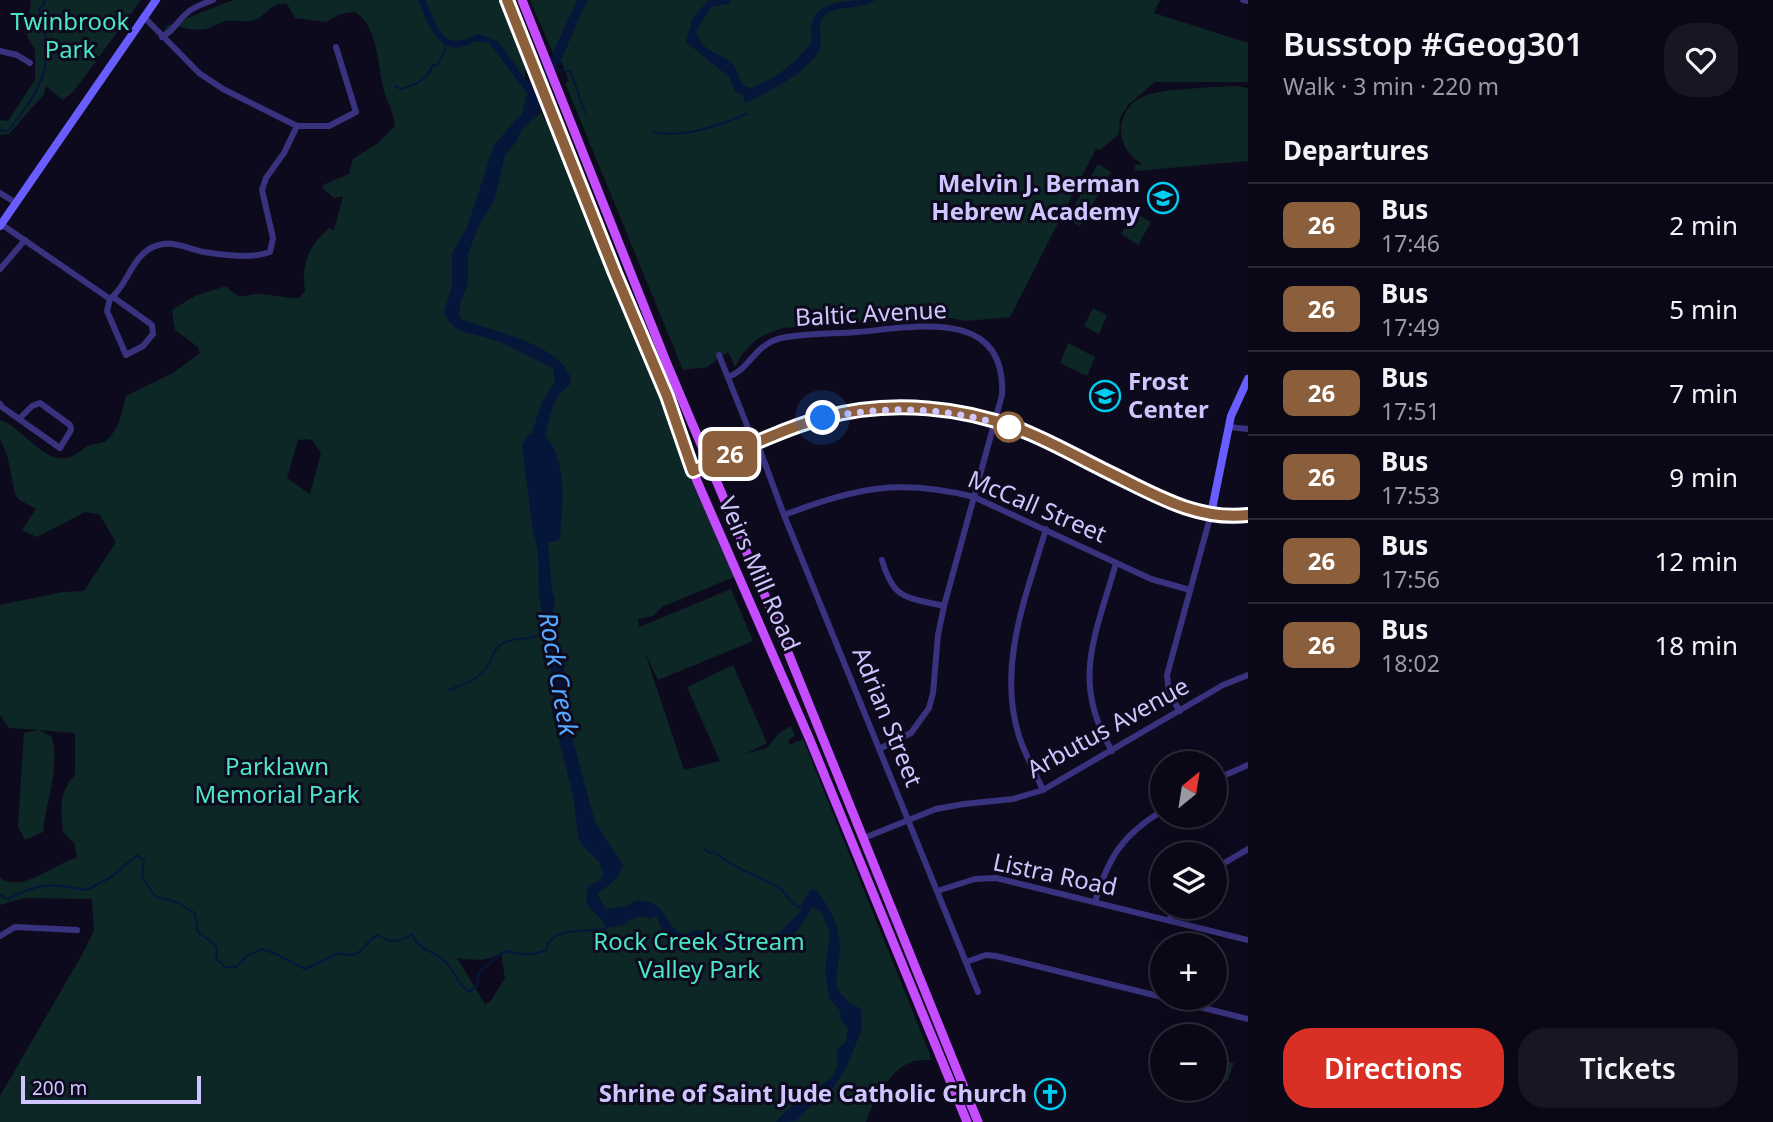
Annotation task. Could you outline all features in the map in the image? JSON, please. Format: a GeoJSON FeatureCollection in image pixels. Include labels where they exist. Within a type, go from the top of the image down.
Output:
{"type":"FeatureCollection","features":[{"type":"Feature","properties":{"kind":"main road","name":"Veirs Mill Road"},"geometry":{"type":"LineString","coordinates":[[507,0],[667,396],[693,471],[810,740],[967,1122]]}},
{"type":"Feature","properties":{"kind":"main road","name":"Veirs Mill Road"},"geometry":{"type":"LineString","coordinates":[[522,0],[667,364],[864,838],[978,1122]]}},
{"type":"Feature","properties":{"kind":"main road"},"geometry":{"type":"LineString","coordinates":[[866,874],[877,870]]}},
{"type":"Feature","properties":{"kind":"main road"},"geometry":{"type":"LineString","coordinates":[[918,1003],[929,999]]}},
{"type":"Feature","properties":{"kind":"street"},"geometry":{"type":"LineString","coordinates":[[156,0],[1,225],[24,240],[111,298],[152,325],[153,334],[143,346],[127,355],[107,311],[111,298],[141,257],[159,244],[169,242],[206,252],[246,256],[270,252],[273,238],[262,190],[266,178],[284,153],[298,126]]}},
{"type":"Feature","properties":{"kind":"street"},"geometry":{"type":"LineString","coordinates":[[162,37],[174,30],[185,14],[193,8],[213,0]]}},
{"type":"Feature","properties":{"kind":"street"},"geometry":{"type":"LineString","coordinates":[[144,17],[199,73],[223,89],[298,126],[329,126],[356,112],[336,47]]}},
{"type":"Feature","properties":{"kind":"street"},"geometry":{"type":"LineString","coordinates":[[0,51],[17,55],[30,64]]}},
{"type":"Feature","properties":{"kind":"street"},"geometry":{"type":"LineString","coordinates":[[0,192],[16,203]]}},
{"type":"Feature","properties":{"kind":"street"},"geometry":{"type":"LineString","coordinates":[[0,270],[24,240]]}},
{"type":"Feature","properties":{"kind":"street","name":"Baltic Avenue"},"geometry":{"type":"LineString","coordinates":[[728,377],[738,374],[755,352],[779,338],[947,326],[961,329],[981,339],[995,355],[1001,368],[1002,395],[944,606],[929,708],[911,733],[879,749]]}},
{"type":"Feature","properties":{"kind":"street","name":"Adrian Street"},"geometry":{"type":"LineString","coordinates":[[719,355],[978,992]]}},
{"type":"Feature","properties":{"kind":"street"},"geometry":{"type":"LineString","coordinates":[[1180,711],[1169,694],[1167,675],[1211,514],[1231,416],[1248,379]]}},
{"type":"Feature","properties":{"kind":"street"},"geometry":{"type":"LineString","coordinates":[[0,404],[19,419],[60,448],[71,430],[70,425],[40,403],[32,406],[19,419]]}},
{"type":"Feature","properties":{"kind":"street"},"geometry":{"type":"LineString","coordinates":[[693,471],[754,443],[823,418],[878,409],[943,411],[1030,433],[1172,504],[1211,514],[1248,515]]}},
{"type":"Feature","properties":{"kind":"street"},"geometry":{"type":"LineString","coordinates":[[1229,427],[1248,429]]}},
{"type":"Feature","properties":{"kind":"street","name":"McCall Street"},"geometry":{"type":"LineString","coordinates":[[784,515],[833,497],[879,487],[928,487],[974,497],[1160,582],[1190,590]]}},
{"type":"Feature","properties":{"kind":"street"},"geometry":{"type":"LineString","coordinates":[[1043,790],[1018,734],[1011,681],[1014,637],[1046,529]]}},
{"type":"Feature","properties":{"kind":"street"},"geometry":{"type":"LineString","coordinates":[[882,560],[888,581],[898,593],[944,606]]}},
{"type":"Feature","properties":{"kind":"street"},"geometry":{"type":"LineString","coordinates":[[1112,751],[1094,717],[1088,674],[1091,652],[1116,563]]}},
{"type":"Feature","properties":{"kind":"street","name":"Arbutus Avenue"},"geometry":{"type":"LineString","coordinates":[[864,838],[936,809],[1013,799],[1043,790],[1223,685],[1248,676]]}},
{"type":"Feature","properties":{"kind":"street"},"geometry":{"type":"LineString","coordinates":[[1227,774],[1248,765]]}},
{"type":"Feature","properties":{"kind":"street"},"geometry":{"type":"LineString","coordinates":[[1096,902],[1104,873],[1120,845],[1150,818]]}},
{"type":"Feature","properties":{"kind":"street"},"geometry":{"type":"LineString","coordinates":[[1227,861],[1248,849]]}},
{"type":"Feature","properties":{"kind":"street","name":"Listra Road"},"geometry":{"type":"LineString","coordinates":[[937,891],[975,879],[996,878],[1248,940]]}},
{"type":"Feature","properties":{"kind":"street"},"geometry":{"type":"LineString","coordinates":[[0,936],[15,927],[77,930]]}},
{"type":"Feature","properties":{"kind":"street"},"geometry":{"type":"LineString","coordinates":[[966,962],[986,955],[996,956],[1150,994]]}},
{"type":"Feature","properties":{"kind":"street"},"geometry":{"type":"LineString","coordinates":[[1213,1010],[1248,1019]]}},
{"type":"Feature","properties":{"kind":"green space","name":"Twinbrook Park"},"geometry":{"type":"Polygon","coordinates":[[[31,0],[141,0],[73,92],[63,100],[46,86],[44,94],[9,134],[0,135],[0,120],[8,121],[35,80],[35,50],[27,36],[31,0]]]}},
{"type":"Feature","properties":{"kind":"green space"},"geometry":{"type":"Polygon","coordinates":[[[233,0],[500,0],[529,69],[525,71],[525,79],[521,73],[537,116],[541,112],[545,121],[550,119],[736,576],[662,607],[653,616],[638,619],[639,627],[731,589],[753,641],[658,680],[644,650],[684,770],[720,761],[687,687],[733,665],[767,743],[745,754],[767,748],[779,733],[791,726],[795,735],[789,740],[789,745],[803,739],[931,1060],[911,1062],[894,1073],[877,1097],[866,1122],[0,1122],[0,1096],[94,930],[92,899],[24,898],[0,905],[0,878],[9,882],[28,880],[77,858],[74,843],[63,832],[61,809],[63,795],[75,775],[75,733],[9,728],[0,715],[0,605],[63,592],[84,591],[116,542],[99,514],[85,512],[37,537],[22,530],[36,509],[18,499],[15,494],[7,454],[0,439],[0,420],[52,456],[71,457],[87,446],[104,442],[110,437],[119,420],[126,396],[173,373],[200,353],[198,347],[175,330],[172,310],[195,296],[226,286],[240,296],[258,294],[299,298],[305,291],[305,264],[311,249],[329,228],[334,230],[343,196],[334,198],[322,188],[325,184],[349,174],[353,159],[378,143],[395,126],[382,84],[373,38],[363,19],[355,12],[340,14],[326,22],[295,18],[287,4],[282,4],[254,20],[221,22],[202,30],[175,26],[162,34],[167,26],[233,0]],[[298,440],[287,478],[310,494],[321,453],[312,440],[298,440]],[[501,953],[485,959],[457,958],[485,1004],[490,1002],[505,978],[501,953]]]}},
{"type":"Feature","properties":{"kind":"green space"},"geometry":{"type":"Polygon","coordinates":[[[530,0],[1160,0],[1154,13],[1248,43],[1248,82],[1155,82],[1128,105],[1120,118],[1119,134],[1100,150],[1096,149],[1010,317],[966,321],[940,316],[783,328],[754,342],[743,353],[735,367],[728,352],[707,367],[683,370],[565,83],[569,81],[562,63],[558,61],[560,58],[555,49],[553,53],[530,0]]]}},
{"type":"Feature","properties":{"kind":"green space"},"geometry":{"type":"Polygon","coordinates":[[[1234,86],[1248,88],[1248,161],[1135,171],[1134,165],[1142,164],[1126,149],[1121,134],[1123,118],[1134,102],[1161,92],[1234,86]]]}},
{"type":"Feature","properties":{"kind":"green space"},"geometry":{"type":"Polygon","coordinates":[[[1098,164],[1111,172],[1080,226],[1067,219],[1098,164]]]}},
{"type":"Feature","properties":{"kind":"green space"},"geometry":{"type":"Polygon","coordinates":[[[1134,212],[1151,222],[1138,245],[1121,234],[1134,212]]]}},
{"type":"Feature","properties":{"kind":"green space"},"geometry":{"type":"Polygon","coordinates":[[[1093,308],[1107,315],[1099,334],[1084,326],[1093,308]]]}},
{"type":"Feature","properties":{"kind":"green space"},"geometry":{"type":"Polygon","coordinates":[[[1068,343],[1095,357],[1087,376],[1060,363],[1068,343]]]}},
{"type":"Feature","properties":{"kind":"green space"},"geometry":{"type":"Polygon","coordinates":[[[39,730],[52,737],[54,750],[52,785],[43,832],[25,840],[18,826],[24,733],[39,730]]]}},
{"type":"Feature","properties":{"kind":"green space"},"geometry":{"type":"Polygon","coordinates":[[[1227,1062],[1234,1063],[1227,1081],[1227,1062]]]}},
{"type":"Feature","properties":{"kind":"water"},"geometry":{"type":"Polygon","coordinates":[[[418,0],[425,0],[438,28],[449,39],[456,41],[478,34],[498,41],[525,79],[531,82],[543,110],[522,129],[505,155],[494,202],[480,223],[468,254],[468,283],[459,311],[461,319],[544,350],[567,371],[571,384],[556,400],[545,436],[558,458],[562,484],[560,538],[548,542],[555,601],[552,619],[569,691],[567,718],[595,822],[623,865],[616,878],[597,894],[606,909],[628,906],[636,900],[655,905],[683,935],[697,930],[713,934],[739,933],[759,937],[779,933],[802,910],[800,907],[811,889],[817,891],[831,912],[839,936],[837,985],[848,1001],[861,1009],[862,1029],[847,1066],[832,1090],[821,1096],[796,1121],[776,1122],[809,1092],[832,1077],[837,1066],[837,1049],[845,1043],[848,1029],[840,1018],[841,1012],[829,998],[825,971],[830,933],[821,911],[812,907],[799,929],[780,944],[735,952],[719,946],[679,942],[668,938],[662,932],[657,916],[650,919],[643,916],[629,920],[624,925],[606,928],[586,902],[588,886],[599,881],[603,875],[599,862],[578,837],[574,800],[551,707],[555,693],[544,650],[545,629],[539,596],[538,551],[532,526],[522,446],[526,437],[532,433],[542,402],[555,381],[553,368],[501,342],[458,330],[448,321],[444,312],[452,285],[452,253],[467,228],[494,145],[522,115],[527,93],[489,43],[475,41],[453,48],[445,45],[432,30],[418,0]]]}},
{"type":"Feature","properties":{"kind":"water"},"geometry":{"type":"Polygon","coordinates":[[[577,0],[588,0],[558,61],[553,53],[577,0]]]}},
{"type":"Feature","properties":{"kind":"water"},"geometry":{"type":"Polygon","coordinates":[[[709,0],[731,0],[731,3],[712,7],[696,30],[698,38],[707,48],[729,60],[743,85],[749,88],[784,70],[799,56],[812,41],[811,27],[820,10],[840,2],[877,0],[837,9],[825,15],[821,23],[819,50],[807,66],[786,81],[745,103],[742,94],[735,91],[729,77],[686,42],[693,17],[709,0]]]}},
{"type":"Feature","properties":{"kind":"waterway"},"geometry":{"type":"LineString","coordinates":[[0,130],[8,131],[20,116],[43,74],[47,45],[39,8],[45,0]]}},
{"type":"Feature","properties":{"kind":"waterway","name":"Rock Creek"},"geometry":{"type":"LineString","coordinates":[[531,107],[563,44]]}},
{"type":"Feature","properties":{"kind":"waterway"},"geometry":{"type":"LineString","coordinates":[[395,86],[401,89],[424,78],[432,66],[437,65],[445,46]]}},
{"type":"Feature","properties":{"kind":"waterway"},"geometry":{"type":"LineString","coordinates":[[553,68],[571,72],[585,113]]}},
{"type":"Feature","properties":{"kind":"waterway"},"geometry":{"type":"LineString","coordinates":[[652,131],[674,134],[687,132],[712,127],[746,114]]}},
{"type":"Feature","properties":{"kind":"waterway"},"geometry":{"type":"LineString","coordinates":[[449,690],[480,675],[502,644],[545,632]]}},
{"type":"Feature","properties":{"kind":"waterway"},"geometry":{"type":"LineString","coordinates":[[704,849],[777,886],[800,907]]}},
{"type":"Feature","properties":{"kind":"waterway"},"geometry":{"type":"LineString","coordinates":[[0,895],[8,899],[30,889],[47,886],[87,890],[111,877],[137,855],[144,860],[142,877],[156,897],[174,901],[195,913],[198,932],[213,942],[217,948],[216,959],[225,967],[236,967],[246,957],[261,949],[305,969],[339,953],[358,953],[378,935],[395,941],[412,934],[423,948],[446,962],[460,983],[470,992],[477,985],[479,972],[505,951],[536,953],[546,950],[555,936],[563,933],[606,928]]}},
{"type":"Feature","properties":{"kind":"bus line","name":"26"},"geometry":{"type":"LineString","coordinates":[[507,0],[615,273],[667,396],[693,471],[754,443],[823,418],[878,409],[943,411],[977,416],[1030,433],[1172,504],[1211,514],[1248,515]]}},
{"type":"Feature","properties":{"kind":"place","name":"Melvin J. Berman Hebrew Academy"},"geometry":{"type":"Point","coordinates":[1163,198]}},
{"type":"Feature","properties":{"kind":"place","name":"Frost Center"},"geometry":{"type":"Point","coordinates":[1105,396]}},
{"type":"Feature","properties":{"kind":"place","name":"Shrine of Saint Jude Catholic Church"},"geometry":{"type":"Point","coordinates":[1050,1094]}},
{"type":"Feature","properties":{"kind":"route"},"geometry":{"type":"LineString","coordinates":[[823,418],[849,412],[905,408],[977,416],[1012,428],[1009,427]]}},
{"type":"Feature","properties":{"kind":"park label","name":"Parklawn Memorial Park"},"geometry":{"type":"Point","coordinates":[277,781]}},
{"type":"Feature","properties":{"kind":"park label","name":"Rock Creek Stream Valley Park"},"geometry":{"type":"Point","coordinates":[699,956]}}]}
